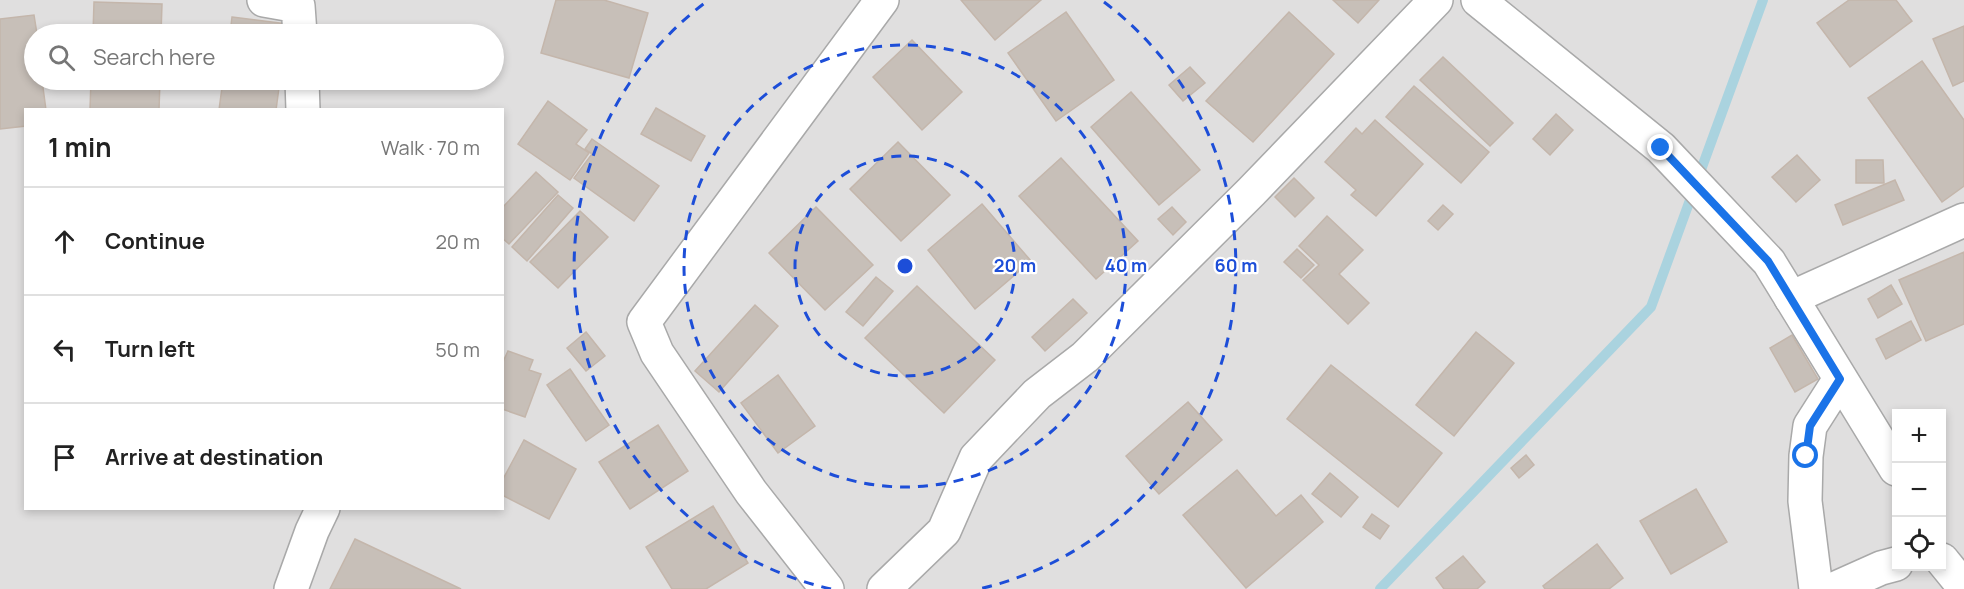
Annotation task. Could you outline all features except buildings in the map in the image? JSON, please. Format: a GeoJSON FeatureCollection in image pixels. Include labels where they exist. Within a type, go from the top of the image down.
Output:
{"type":"FeatureCollection","features":[{"type":"Feature","properties":{"kind":"street"},"geometry":{"type":"LineString","coordinates":[[264,0],[298,6],[299,24]]}},
{"type":"Feature","properties":{"kind":"street"},"geometry":{"type":"LineString","coordinates":[[827,589],[751,492],[657,352],[644,322],[882,0]]}},
{"type":"Feature","properties":{"kind":"street"},"geometry":{"type":"LineString","coordinates":[[884,589],[944,531],[976,458],[1037,394],[1085,357],[1243,200],[1436,0]]}},
{"type":"Feature","properties":{"kind":"street"},"geometry":{"type":"LineString","coordinates":[[1478,0],[1661,148],[1768,261],[1892,464]]}},
{"type":"Feature","properties":{"kind":"street"},"geometry":{"type":"LineString","coordinates":[[302,90],[303,108]]}},
{"type":"Feature","properties":{"kind":"street"},"geometry":{"type":"LineString","coordinates":[[1791,298],[1964,220]]}},
{"type":"Feature","properties":{"kind":"street"},"geometry":{"type":"LineString","coordinates":[[1816,589],[1805,501],[1806,456],[1810,426],[1840,379]]}},
{"type":"Feature","properties":{"kind":"street"},"geometry":{"type":"LineString","coordinates":[[291,589],[322,510]]}},
{"type":"Feature","properties":{"kind":"street"},"geometry":{"type":"LineString","coordinates":[[1834,589],[1892,565]]}},
{"type":"Feature","properties":{"kind":"street"},"geometry":{"type":"LineString","coordinates":[[1946,566],[1964,587]]}},
{"type":"Feature","properties":{"kind":"shaded area"},"geometry":{"type":"Polygon","coordinates":[[[0,0],[1964,0],[1964,589],[0,589],[0,0]]]}},
{"type":"Feature","properties":{"kind":"waterway"},"geometry":{"type":"LineString","coordinates":[[1380,589],[1651,307],[1763,0]]}},
{"type":"Feature","properties":{"kind":"route"},"geometry":{"type":"LineString","coordinates":[[1661,148],[1768,261],[1840,379],[1810,426],[1806,456]]}}]}
